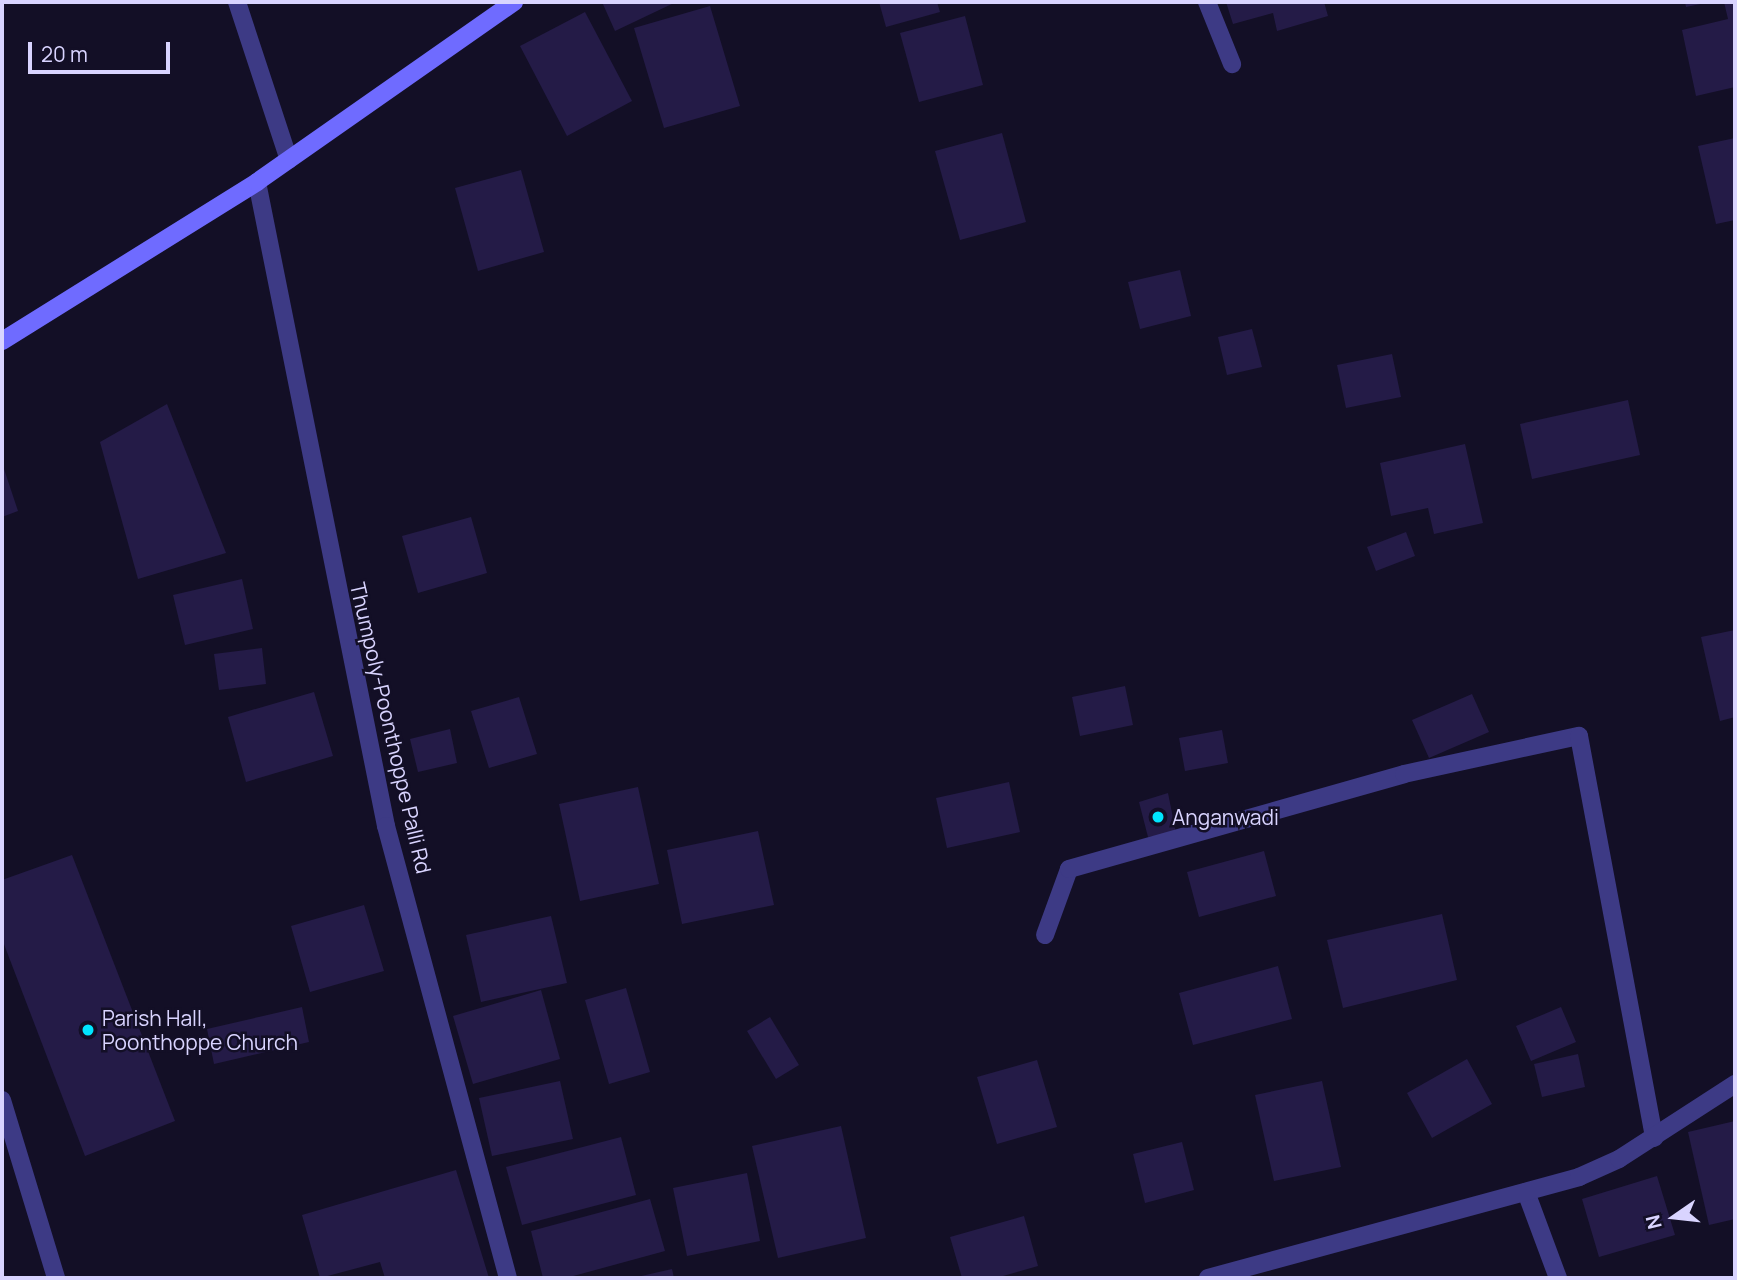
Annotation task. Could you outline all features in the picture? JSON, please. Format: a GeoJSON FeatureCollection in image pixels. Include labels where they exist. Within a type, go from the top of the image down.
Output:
{"type":"FeatureCollection","features":[{"type":"Feature","properties":{"kind":"main road"},"geometry":{"type":"LineString","coordinates":[[2,341],[257,182],[514,2]]}},
{"type":"Feature","properties":{"kind":"street"},"geometry":{"type":"LineString","coordinates":[[237,2],[289,160]]}},
{"type":"Feature","properties":{"kind":"street"},"geometry":{"type":"LineString","coordinates":[[1208,2],[1232,64]]}},
{"type":"Feature","properties":{"kind":"street","name":"Thumpoly-Poonthoppe Palli Rd"},"geometry":{"type":"LineString","coordinates":[[257,182],[386,826],[508,1278]]}},
{"type":"Feature","properties":{"kind":"street"},"geometry":{"type":"LineString","coordinates":[[1045,934],[1069,869],[1404,774],[1579,736],[1654,1138]]}},
{"type":"Feature","properties":{"kind":"street"},"geometry":{"type":"LineString","coordinates":[[1208,1278],[1579,1177],[1654,1138],[1735,1084]]}},
{"type":"Feature","properties":{"kind":"street"},"geometry":{"type":"LineString","coordinates":[[2,1100],[56,1278]]}},
{"type":"Feature","properties":{"kind":"street"},"geometry":{"type":"LineString","coordinates":[[1527,1192],[1558,1278]]}},
{"type":"Feature","properties":{"kind":"building"},"geometry":{"type":"Polygon","coordinates":[[[602,2],[676,2],[615,31],[602,2]]]}},
{"type":"Feature","properties":{"kind":"building"},"geometry":{"type":"Polygon","coordinates":[[[879,2],[937,2],[940,12],[886,27],[879,2]]]}},
{"type":"Feature","properties":{"kind":"building"},"geometry":{"type":"Polygon","coordinates":[[[1226,2],[1324,2],[1328,16],[1277,31],[1273,13],[1233,24],[1226,2]]]}},
{"type":"Feature","properties":{"kind":"building"},"geometry":{"type":"Polygon","coordinates":[[[1685,2],[1705,2],[1705,3],[1686,7],[1685,2]]]}},
{"type":"Feature","properties":{"kind":"building"},"geometry":{"type":"Polygon","coordinates":[[[1724,2],[1735,2],[1735,87],[1696,96],[1682,30],[1728,19],[1724,2]]]}},
{"type":"Feature","properties":{"kind":"building"},"geometry":{"type":"Polygon","coordinates":[[[710,6],[740,106],[664,128],[634,28],[710,6]]]}},
{"type":"Feature","properties":{"kind":"building"},"geometry":{"type":"Polygon","coordinates":[[[585,12],[632,101],[567,136],[520,46],[585,12]]]}},
{"type":"Feature","properties":{"kind":"building"},"geometry":{"type":"Polygon","coordinates":[[[965,16],[983,85],[919,102],[900,33],[965,16]]]}},
{"type":"Feature","properties":{"kind":"building"},"geometry":{"type":"Polygon","coordinates":[[[1002,133],[1026,222],[960,240],[935,151],[1002,133]]]}},
{"type":"Feature","properties":{"kind":"building"},"geometry":{"type":"Polygon","coordinates":[[[1735,138],[1735,220],[1716,224],[1698,146],[1735,138]]]}},
{"type":"Feature","properties":{"kind":"building"},"geometry":{"type":"Polygon","coordinates":[[[521,170],[544,252],[478,271],[455,188],[521,170]]]}},
{"type":"Feature","properties":{"kind":"building"},"geometry":{"type":"Polygon","coordinates":[[[1180,270],[1191,316],[1140,329],[1128,282],[1180,270]]]}},
{"type":"Feature","properties":{"kind":"building"},"geometry":{"type":"Polygon","coordinates":[[[1252,329],[1262,367],[1227,375],[1218,337],[1252,329]]]}},
{"type":"Feature","properties":{"kind":"building"},"geometry":{"type":"Polygon","coordinates":[[[1392,354],[1401,397],[1346,408],[1337,365],[1392,354]]]}},
{"type":"Feature","properties":{"kind":"building"},"geometry":{"type":"Polygon","coordinates":[[[1628,400],[1640,455],[1532,479],[1520,424],[1628,400]]]}},
{"type":"Feature","properties":{"kind":"building"},"geometry":{"type":"Polygon","coordinates":[[[167,404],[226,553],[138,579],[100,442],[167,404]]]}},
{"type":"Feature","properties":{"kind":"building"},"geometry":{"type":"Polygon","coordinates":[[[1465,444],[1483,523],[1434,534],[1428,508],[1391,516],[1380,463],[1465,444]]]}},
{"type":"Feature","properties":{"kind":"building"},"geometry":{"type":"Polygon","coordinates":[[[2,463],[18,511],[2,517],[2,463]]]}},
{"type":"Feature","properties":{"kind":"building"},"geometry":{"type":"Polygon","coordinates":[[[471,517],[487,573],[418,593],[402,536],[471,517]]]}},
{"type":"Feature","properties":{"kind":"building"},"geometry":{"type":"Polygon","coordinates":[[[1406,532],[1415,556],[1376,571],[1367,547],[1406,532]]]}},
{"type":"Feature","properties":{"kind":"building"},"geometry":{"type":"Polygon","coordinates":[[[242,579],[253,629],[185,645],[173,595],[242,579]]]}},
{"type":"Feature","properties":{"kind":"building"},"geometry":{"type":"Polygon","coordinates":[[[1735,630],[1735,717],[1720,721],[1701,637],[1735,630]]]}},
{"type":"Feature","properties":{"kind":"building"},"geometry":{"type":"Polygon","coordinates":[[[262,648],[266,684],[219,690],[214,654],[262,648]]]}},
{"type":"Feature","properties":{"kind":"building"},"geometry":{"type":"Polygon","coordinates":[[[1125,686],[1133,725],[1080,736],[1072,697],[1125,686]]]}},
{"type":"Feature","properties":{"kind":"building"},"geometry":{"type":"Polygon","coordinates":[[[314,692],[333,756],[246,782],[228,717],[314,692]]]}},
{"type":"Feature","properties":{"kind":"building"},"geometry":{"type":"Polygon","coordinates":[[[1472,694],[1489,732],[1429,758],[1412,720],[1472,694]]]}},
{"type":"Feature","properties":{"kind":"building"},"geometry":{"type":"Polygon","coordinates":[[[519,697],[537,754],[489,768],[471,711],[519,697]]]}},
{"type":"Feature","properties":{"kind":"building"},"geometry":{"type":"Polygon","coordinates":[[[450,729],[457,763],[418,772],[410,739],[450,729]]]}},
{"type":"Feature","properties":{"kind":"building"},"geometry":{"type":"Polygon","coordinates":[[[1222,730],[1228,763],[1185,771],[1179,738],[1222,730]]]}},
{"type":"Feature","properties":{"kind":"building"},"geometry":{"type":"Polygon","coordinates":[[[1009,782],[1020,832],[947,848],[936,798],[1009,782]]]}},
{"type":"Feature","properties":{"kind":"building"},"geometry":{"type":"Polygon","coordinates":[[[638,787],[659,884],[580,901],[559,804],[638,787]]]}},
{"type":"Feature","properties":{"kind":"building","name":"Anganwadi"},"geometry":{"type":"Polygon","coordinates":[[[1168,793],[1176,833],[1148,837],[1139,802],[1168,793]]]}},
{"type":"Feature","properties":{"kind":"building"},"geometry":{"type":"Polygon","coordinates":[[[758,831],[774,905],[682,924],[667,850],[758,831]]]}},
{"type":"Feature","properties":{"kind":"building"},"geometry":{"type":"Polygon","coordinates":[[[1264,851],[1276,896],[1199,917],[1187,872],[1264,851]]]}},
{"type":"Feature","properties":{"kind":"building","name":"Parish Hall, Poonthoppe Church"},"geometry":{"type":"Polygon","coordinates":[[[72,855],[175,1121],[85,1156],[2,939],[2,880],[72,855]]]}},
{"type":"Feature","properties":{"kind":"building"},"geometry":{"type":"Polygon","coordinates":[[[364,905],[384,971],[310,992],[291,926],[364,905]]]}},
{"type":"Feature","properties":{"kind":"building"},"geometry":{"type":"Polygon","coordinates":[[[1442,914],[1457,980],[1343,1008],[1327,940],[1442,914]]]}},
{"type":"Feature","properties":{"kind":"building"},"geometry":{"type":"Polygon","coordinates":[[[551,916],[567,983],[481,1002],[466,935],[551,916]]]}},
{"type":"Feature","properties":{"kind":"building"},"geometry":{"type":"Polygon","coordinates":[[[1278,966],[1292,1019],[1193,1045],[1179,993],[1278,966]]]}},
{"type":"Feature","properties":{"kind":"building"},"geometry":{"type":"Polygon","coordinates":[[[626,988],[650,1072],[609,1084],[585,1000],[626,988]]]}},
{"type":"Feature","properties":{"kind":"building"},"geometry":{"type":"Polygon","coordinates":[[[541,990],[560,1059],[473,1084],[453,1016],[541,990]]]}},
{"type":"Feature","properties":{"kind":"building"},"geometry":{"type":"Polygon","coordinates":[[[302,1007],[309,1042],[214,1064],[207,1029],[302,1007]]]}},
{"type":"Feature","properties":{"kind":"building"},"geometry":{"type":"Polygon","coordinates":[[[1561,1007],[1576,1042],[1531,1061],[1516,1026],[1561,1007]]]}},
{"type":"Feature","properties":{"kind":"building"},"geometry":{"type":"Polygon","coordinates":[[[770,1017],[799,1065],[776,1079],[747,1031],[770,1017]]]}},
{"type":"Feature","properties":{"kind":"building"},"geometry":{"type":"Polygon","coordinates":[[[1578,1054],[1585,1087],[1542,1097],[1534,1064],[1578,1054]]]}},
{"type":"Feature","properties":{"kind":"building"},"geometry":{"type":"Polygon","coordinates":[[[1467,1059],[1492,1104],[1432,1138],[1407,1093],[1467,1059]]]}},
{"type":"Feature","properties":{"kind":"building"},"geometry":{"type":"Polygon","coordinates":[[[1037,1060],[1057,1127],[997,1144],[977,1077],[1037,1060]]]}},
{"type":"Feature","properties":{"kind":"building"},"geometry":{"type":"Polygon","coordinates":[[[560,1081],[573,1139],[492,1156],[479,1098],[560,1081]]]}},
{"type":"Feature","properties":{"kind":"building"},"geometry":{"type":"Polygon","coordinates":[[[1322,1081],[1341,1167],[1274,1181],[1255,1095],[1322,1081]]]}},
{"type":"Feature","properties":{"kind":"building"},"geometry":{"type":"Polygon","coordinates":[[[1735,1121],[1735,1219],[1709,1225],[1688,1132],[1735,1121]]]}},
{"type":"Feature","properties":{"kind":"building"},"geometry":{"type":"Polygon","coordinates":[[[841,1126],[866,1238],[778,1258],[752,1146],[841,1126]]]}},
{"type":"Feature","properties":{"kind":"building"},"geometry":{"type":"Polygon","coordinates":[[[621,1137],[636,1195],[522,1225],[506,1167],[621,1137]]]}},
{"type":"Feature","properties":{"kind":"building"},"geometry":{"type":"Polygon","coordinates":[[[1182,1142],[1194,1190],[1145,1203],[1133,1154],[1182,1142]]]}},
{"type":"Feature","properties":{"kind":"building"},"geometry":{"type":"Polygon","coordinates":[[[456,1170],[489,1278],[385,1278],[380,1262],[320,1278],[302,1215],[456,1170]]]}},
{"type":"Feature","properties":{"kind":"building"},"geometry":{"type":"Polygon","coordinates":[[[747,1173],[760,1241],[687,1256],[673,1188],[747,1173]]]}},
{"type":"Feature","properties":{"kind":"building"},"geometry":{"type":"Polygon","coordinates":[[[1657,1176],[1675,1235],[1599,1257],[1582,1199],[1657,1176]]]}},
{"type":"Feature","properties":{"kind":"building"},"geometry":{"type":"Polygon","coordinates":[[[650,1199],[665,1251],[566,1278],[543,1278],[531,1231],[650,1199]]]}},
{"type":"Feature","properties":{"kind":"building"},"geometry":{"type":"Polygon","coordinates":[[[1024,1216],[1038,1266],[996,1278],[962,1278],[950,1237],[1024,1216]]]}},
{"type":"Feature","properties":{"kind":"building"},"geometry":{"type":"Polygon","coordinates":[[[672,1269],[674,1278],[637,1278],[637,1277],[672,1269]]]}},
{"type":"Feature","properties":{"kind":"place","name":"Anganwadi"},"geometry":{"type":"Point","coordinates":[1158,817]}},
{"type":"Feature","properties":{"kind":"place","name":"Parish Hall, Poonthoppe Church"},"geometry":{"type":"Point","coordinates":[88,1030]}}]}
